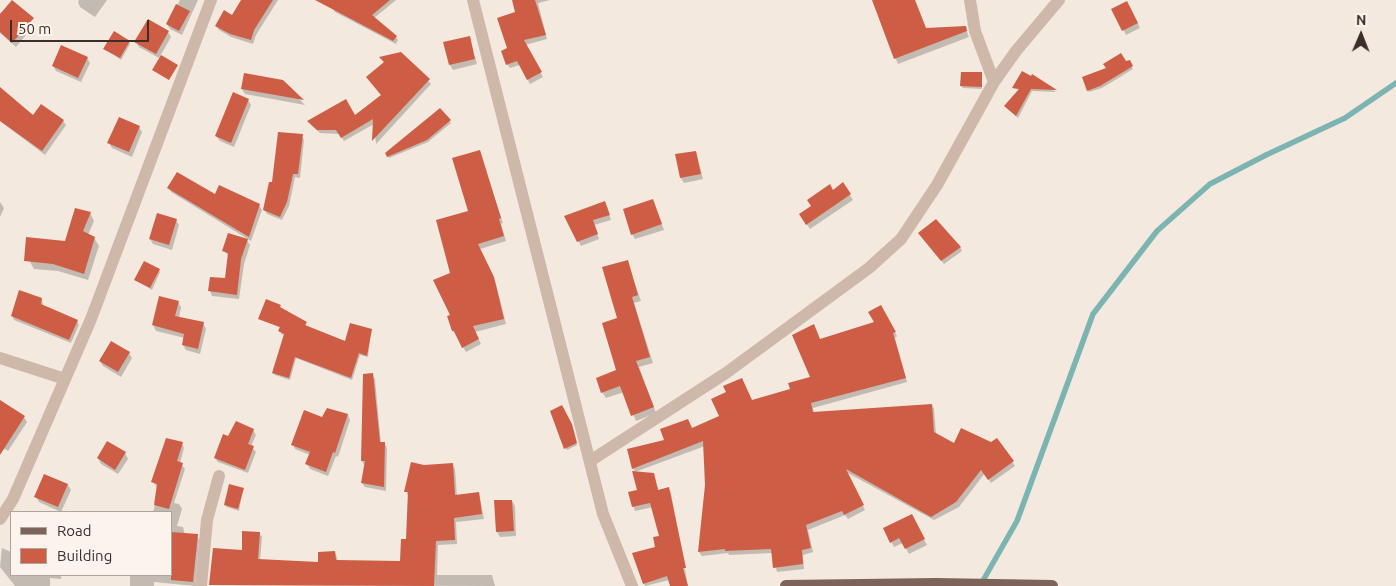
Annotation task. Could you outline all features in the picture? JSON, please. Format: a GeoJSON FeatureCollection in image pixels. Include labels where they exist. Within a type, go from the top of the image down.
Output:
{"type":"FeatureCollection","features":[{"type":"Feature","properties":{"kind":"main road"},"geometry":{"type":"LineString","coordinates":[[786,586],[936,584],[1052,586]]}},
{"type":"Feature","properties":{"kind":"street"},"geometry":{"type":"LineString","coordinates":[[0,519],[13,499],[91,320],[211,0]]}},
{"type":"Feature","properties":{"kind":"street"},"geometry":{"type":"LineString","coordinates":[[473,0],[604,514],[632,586]]}},
{"type":"Feature","properties":{"kind":"street"},"geometry":{"type":"LineString","coordinates":[[970,0],[975,31],[994,82]]}},
{"type":"Feature","properties":{"kind":"street"},"geometry":{"type":"LineString","coordinates":[[590,461],[726,373],[869,268],[888,251],[900,239],[937,185],[994,82],[1016,51],[1059,0]]}},
{"type":"Feature","properties":{"kind":"street"},"geometry":{"type":"LineString","coordinates":[[0,358],[65,379]]}},
{"type":"Feature","properties":{"kind":"street"},"geometry":{"type":"LineString","coordinates":[[201,586],[207,520],[220,476]]}},
{"type":"Feature","properties":{"kind":"building"},"geometry":{"type":"Polygon","coordinates":[[[12,0],[34,18],[12,43],[0,32],[0,14],[12,0]]]}},
{"type":"Feature","properties":{"kind":"building"},"geometry":{"type":"Polygon","coordinates":[[[241,0],[273,0],[254,30],[251,40],[230,34],[215,26],[224,10],[232,15],[241,0]]]}},
{"type":"Feature","properties":{"kind":"building"},"geometry":{"type":"Polygon","coordinates":[[[315,0],[390,0],[372,15],[397,36],[393,41],[315,0]]]}},
{"type":"Feature","properties":{"kind":"building"},"geometry":{"type":"Polygon","coordinates":[[[512,0],[535,0],[546,35],[524,40],[542,72],[527,80],[517,61],[506,65],[501,51],[507,48],[497,18],[515,12],[512,0]]]}},
{"type":"Feature","properties":{"kind":"building"},"geometry":{"type":"Polygon","coordinates":[[[872,0],[915,0],[926,28],[966,26],[967,31],[894,59],[872,0]]]}},
{"type":"Feature","properties":{"kind":"building"},"geometry":{"type":"Polygon","coordinates":[[[1127,1],[1138,23],[1122,31],[1111,9],[1127,1]]]}},
{"type":"Feature","properties":{"kind":"building"},"geometry":{"type":"Polygon","coordinates":[[[176,4],[190,11],[179,31],[166,24],[176,4]]]}},
{"type":"Feature","properties":{"kind":"building"},"geometry":{"type":"Polygon","coordinates":[[[148,19],[169,31],[156,54],[134,42],[148,19]]]}},
{"type":"Feature","properties":{"kind":"building"},"geometry":{"type":"Polygon","coordinates":[[[114,31],[130,41],[120,58],[103,49],[114,31]]]}},
{"type":"Feature","properties":{"kind":"building"},"geometry":{"type":"Polygon","coordinates":[[[470,36],[475,59],[449,65],[443,42],[470,36]]]}},
{"type":"Feature","properties":{"kind":"building"},"geometry":{"type":"Polygon","coordinates":[[[61,45],[88,57],[78,78],[52,66],[61,45]]]}},
{"type":"Feature","properties":{"kind":"building"},"geometry":{"type":"Polygon","coordinates":[[[401,52],[430,79],[372,141],[373,119],[341,138],[336,130],[317,130],[307,121],[346,99],[355,115],[381,95],[366,77],[384,62],[379,57],[401,52]]]}},
{"type":"Feature","properties":{"kind":"building"},"geometry":{"type":"Polygon","coordinates":[[[1121,53],[1126,61],[1130,60],[1133,66],[1100,86],[1087,91],[1082,77],[1106,68],[1103,64],[1121,53]]]}},
{"type":"Feature","properties":{"kind":"building"},"geometry":{"type":"Polygon","coordinates":[[[161,55],[178,65],[169,80],[152,70],[161,55]]]}},
{"type":"Feature","properties":{"kind":"building"},"geometry":{"type":"Polygon","coordinates":[[[1022,71],[1031,76],[1032,74],[1057,90],[1031,89],[1016,116],[1004,106],[1019,89],[1012,88],[1022,71]]]}},
{"type":"Feature","properties":{"kind":"building"},"geometry":{"type":"Polygon","coordinates":[[[961,72],[982,72],[982,87],[960,86],[961,72]]]}},
{"type":"Feature","properties":{"kind":"building"},"geometry":{"type":"Polygon","coordinates":[[[244,73],[283,80],[304,100],[241,89],[244,73]]]}},
{"type":"Feature","properties":{"kind":"building"},"geometry":{"type":"Polygon","coordinates":[[[0,87],[33,115],[41,104],[64,120],[42,151],[0,121],[0,87]]]}},
{"type":"Feature","properties":{"kind":"building"},"geometry":{"type":"Polygon","coordinates":[[[233,92],[249,99],[231,143],[215,136],[233,92]]]}},
{"type":"Feature","properties":{"kind":"building"},"geometry":{"type":"Polygon","coordinates":[[[440,108],[451,120],[427,140],[387,157],[385,153],[440,108]]]}},
{"type":"Feature","properties":{"kind":"building"},"geometry":{"type":"Polygon","coordinates":[[[119,117],[140,126],[129,152],[107,143],[119,117]]]}},
{"type":"Feature","properties":{"kind":"building"},"geometry":{"type":"Polygon","coordinates":[[[278,132],[303,134],[298,174],[293,174],[287,202],[280,217],[263,210],[269,182],[272,182],[278,132]]]}},
{"type":"Feature","properties":{"kind":"building"},"geometry":{"type":"Polygon","coordinates":[[[480,150],[501,218],[499,219],[504,236],[478,244],[494,277],[504,319],[473,326],[479,339],[462,348],[454,331],[452,331],[447,316],[450,315],[433,280],[450,273],[436,220],[468,211],[452,158],[480,150]]]}},
{"type":"Feature","properties":{"kind":"building"},"geometry":{"type":"Polygon","coordinates":[[[696,151],[701,174],[680,178],[675,154],[696,151]]]}},
{"type":"Feature","properties":{"kind":"building"},"geometry":{"type":"Polygon","coordinates":[[[177,172],[215,194],[219,185],[260,204],[249,237],[167,188],[177,172]]]}},
{"type":"Feature","properties":{"kind":"building"},"geometry":{"type":"Polygon","coordinates":[[[843,182],[851,194],[806,225],[799,214],[811,206],[807,200],[830,184],[833,190],[843,182]]]}},
{"type":"Feature","properties":{"kind":"building"},"geometry":{"type":"Polygon","coordinates":[[[653,199],[662,224],[631,235],[623,209],[653,199]]]}},
{"type":"Feature","properties":{"kind":"building"},"geometry":{"type":"Polygon","coordinates":[[[605,201],[610,215],[593,220],[598,234],[577,242],[564,216],[605,201]]]}},
{"type":"Feature","properties":{"kind":"building"},"geometry":{"type":"Polygon","coordinates":[[[75,208],[91,212],[83,231],[95,237],[84,274],[53,264],[24,261],[26,237],[65,241],[75,208]]]}},
{"type":"Feature","properties":{"kind":"building"},"geometry":{"type":"Polygon","coordinates":[[[157,213],[177,219],[169,245],[149,239],[157,213]]]}},
{"type":"Feature","properties":{"kind":"building"},"geometry":{"type":"Polygon","coordinates":[[[936,219],[961,247],[941,261],[918,233],[936,219]]]}},
{"type":"Feature","properties":{"kind":"building"},"geometry":{"type":"Polygon","coordinates":[[[228,233],[248,239],[241,259],[237,295],[208,291],[210,277],[225,278],[228,253],[222,251],[228,233]]]}},
{"type":"Feature","properties":{"kind":"building"},"geometry":{"type":"Polygon","coordinates":[[[628,260],[638,295],[632,297],[650,357],[636,361],[654,407],[631,416],[620,386],[601,393],[596,378],[616,370],[602,323],[617,318],[602,267],[628,260]]]}},
{"type":"Feature","properties":{"kind":"building"},"geometry":{"type":"Polygon","coordinates":[[[144,261],[160,269],[150,288],[134,280],[144,261]]]}},
{"type":"Feature","properties":{"kind":"building"},"geometry":{"type":"Polygon","coordinates":[[[19,290],[42,298],[41,304],[78,320],[69,340],[11,316],[19,290]]]}},
{"type":"Feature","properties":{"kind":"building"},"geometry":{"type":"Polygon","coordinates":[[[159,296],[179,301],[175,316],[204,322],[198,349],[182,345],[184,334],[152,325],[159,296]]]}},
{"type":"Feature","properties":{"kind":"building"},"geometry":{"type":"Polygon","coordinates":[[[266,299],[281,305],[280,307],[307,322],[305,325],[345,341],[350,323],[372,329],[367,356],[359,353],[351,378],[295,357],[289,378],[272,373],[284,334],[278,331],[280,327],[258,319],[266,299]]]}},
{"type":"Feature","properties":{"kind":"building"},"geometry":{"type":"Polygon","coordinates":[[[881,305],[896,332],[893,333],[906,378],[811,403],[813,412],[932,404],[934,432],[954,443],[961,428],[991,442],[997,438],[1014,461],[988,480],[981,470],[956,502],[931,517],[846,469],[864,505],[844,515],[842,511],[806,525],[811,548],[802,550],[803,564],[773,568],[771,549],[725,551],[725,549],[698,552],[705,485],[703,441],[632,469],[627,449],[664,440],[660,429],[688,419],[692,428],[719,416],[711,399],[726,392],[723,386],[742,378],[752,400],[790,389],[788,383],[810,377],[792,335],[814,324],[820,339],[874,322],[868,312],[881,305]]]}},
{"type":"Feature","properties":{"kind":"building"},"geometry":{"type":"Polygon","coordinates":[[[111,341],[130,352],[118,372],[99,361],[111,341]]]}},
{"type":"Feature","properties":{"kind":"building"},"geometry":{"type":"Polygon","coordinates":[[[373,373],[380,442],[385,442],[384,487],[361,483],[365,461],[361,461],[363,374],[373,373]]]}},
{"type":"Feature","properties":{"kind":"building"},"geometry":{"type":"Polygon","coordinates":[[[0,400],[25,416],[0,455],[0,400]]]}},
{"type":"Feature","properties":{"kind":"building"},"geometry":{"type":"Polygon","coordinates":[[[562,405],[572,424],[577,443],[564,449],[550,411],[562,405]]]}},
{"type":"Feature","properties":{"kind":"building"},"geometry":{"type":"Polygon","coordinates":[[[327,408],[348,414],[335,453],[333,452],[326,472],[305,464],[310,452],[291,445],[304,410],[322,417],[327,408]]]}},
{"type":"Feature","properties":{"kind":"building"},"geometry":{"type":"Polygon","coordinates":[[[236,421],[254,429],[248,444],[254,446],[245,470],[214,458],[223,434],[228,436],[236,421]]]}},
{"type":"Feature","properties":{"kind":"building"},"geometry":{"type":"Polygon","coordinates":[[[166,438],[183,442],[177,461],[183,463],[169,509],[154,505],[157,484],[151,482],[166,438]]]}},
{"type":"Feature","properties":{"kind":"building"},"geometry":{"type":"Polygon","coordinates":[[[107,441],[126,452],[115,470],[97,458],[107,441]]]}},
{"type":"Feature","properties":{"kind":"building"},"geometry":{"type":"Polygon","coordinates":[[[411,462],[424,465],[453,463],[455,495],[479,492],[482,514],[454,518],[455,540],[436,541],[434,586],[209,585],[213,548],[242,550],[242,531],[260,532],[258,559],[318,562],[318,552],[335,551],[336,560],[400,561],[401,539],[406,539],[408,492],[404,492],[411,462]]]}},
{"type":"Feature","properties":{"kind":"building"},"geometry":{"type":"Polygon","coordinates":[[[632,471],[654,473],[658,490],[669,487],[686,568],[683,568],[688,586],[670,586],[667,576],[643,584],[632,553],[655,547],[653,537],[659,536],[650,503],[632,507],[628,492],[637,490],[632,471]]]}},
{"type":"Feature","properties":{"kind":"building"},"geometry":{"type":"Polygon","coordinates":[[[44,474],[68,484],[58,507],[34,497],[44,474]]]}},
{"type":"Feature","properties":{"kind":"building"},"geometry":{"type":"Polygon","coordinates":[[[229,484],[244,488],[238,509],[224,505],[229,484]]]}},
{"type":"Feature","properties":{"kind":"building"},"geometry":{"type":"Polygon","coordinates":[[[494,500],[512,500],[514,531],[496,532],[494,500]]]}},
{"type":"Feature","properties":{"kind":"building"},"geometry":{"type":"Polygon","coordinates":[[[912,514],[925,539],[905,549],[899,538],[890,543],[883,528],[912,514]]]}},
{"type":"Feature","properties":{"kind":"building"},"geometry":{"type":"Polygon","coordinates":[[[172,532],[198,534],[193,582],[171,580],[172,532]]]}},
{"type":"Feature","properties":{"kind":"waterway"},"geometry":{"type":"LineString","coordinates":[[981,584],[1017,521],[1093,314],[1157,231],[1210,184],[1345,118],[1396,83]]}}]}
